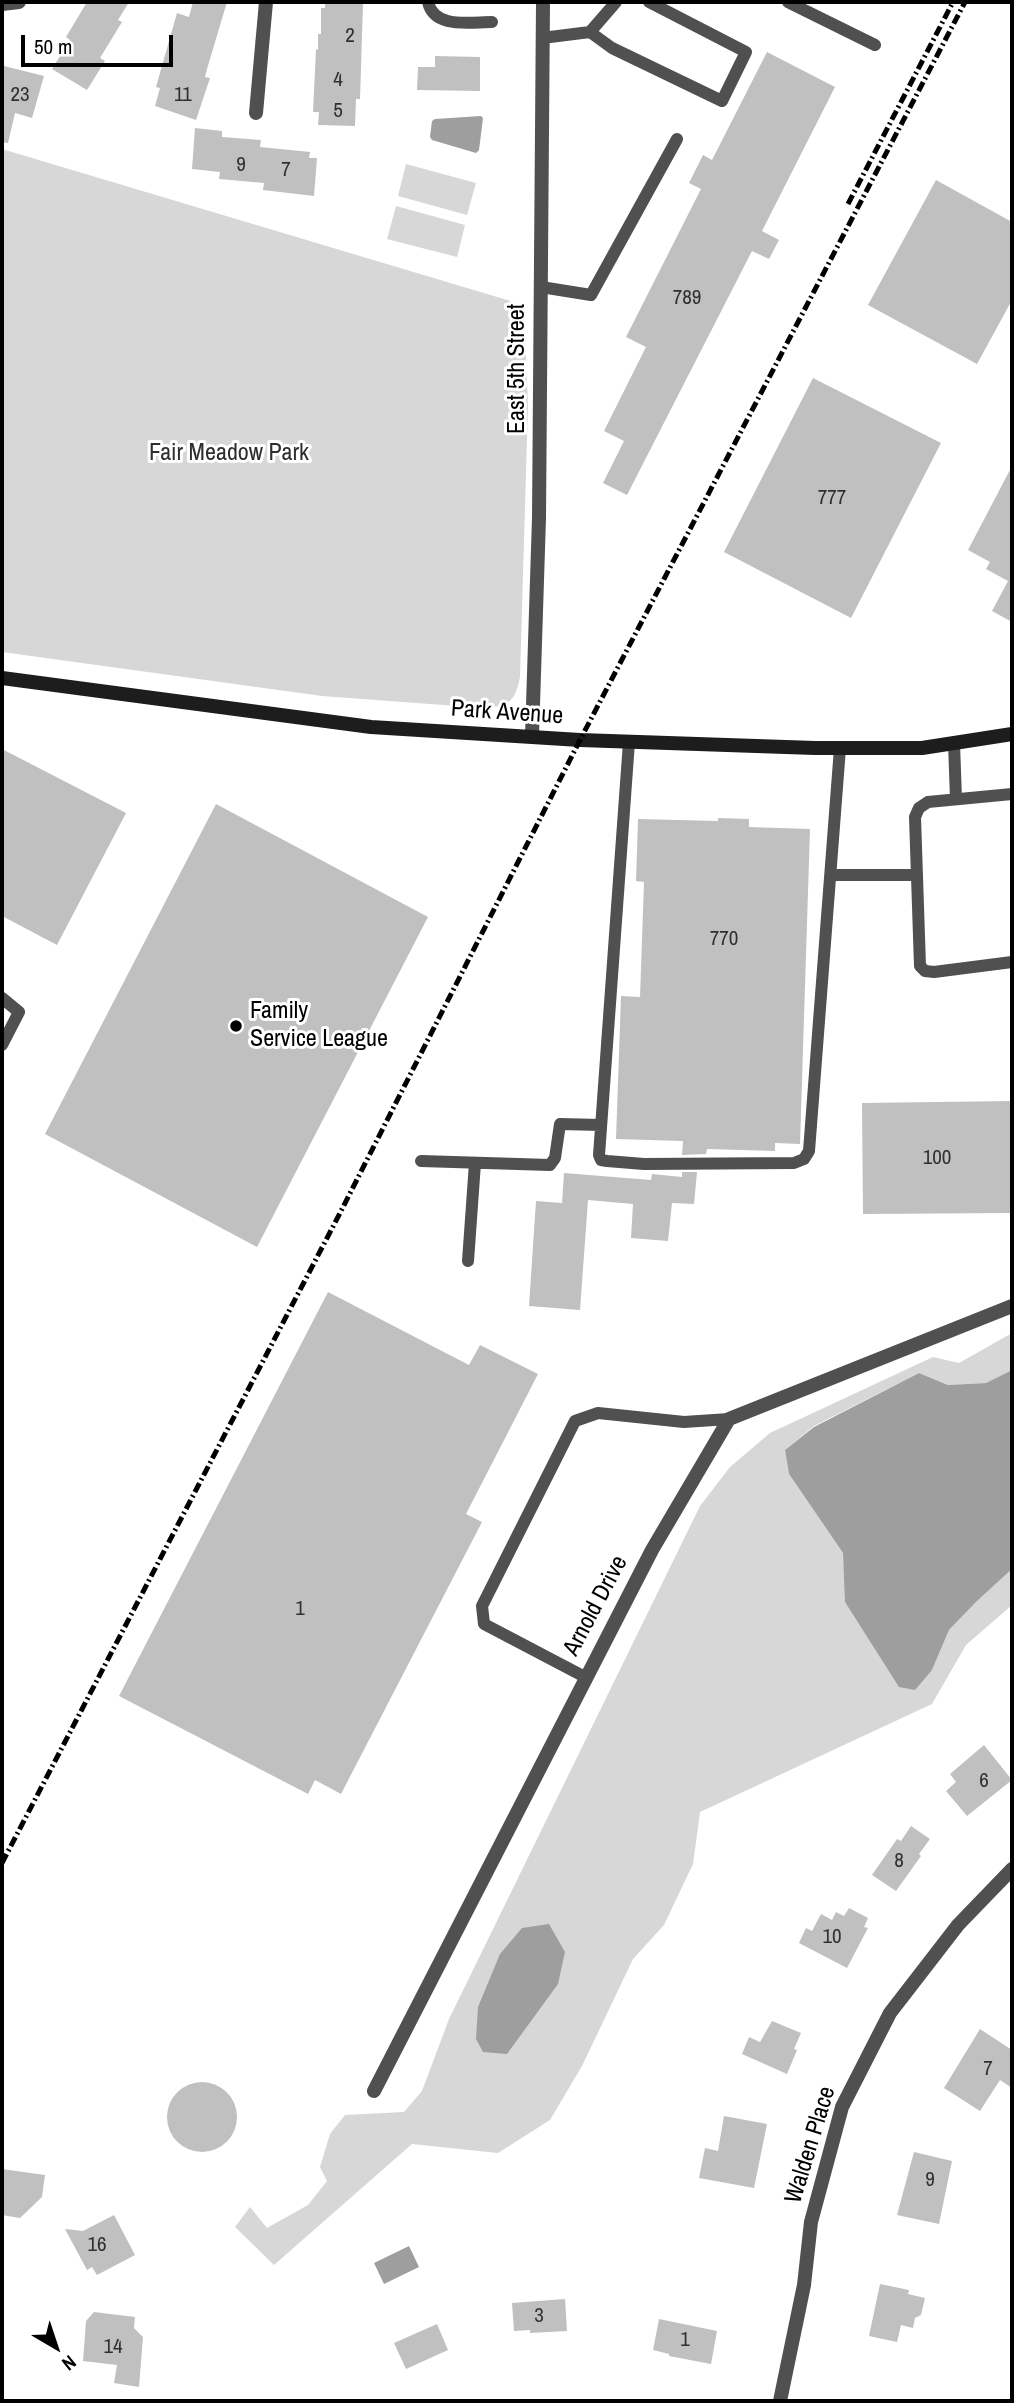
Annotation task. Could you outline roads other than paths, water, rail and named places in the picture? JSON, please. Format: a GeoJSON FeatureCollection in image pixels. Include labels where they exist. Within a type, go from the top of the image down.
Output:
{"type":"FeatureCollection","features":[{"type":"Feature","properties":{"kind":"main road","name":"Park Avenue"},"geometry":{"type":"LineString","coordinates":[[2,678],[371,727],[629,742],[922,748],[1012,734]]}},
{"type":"Feature","properties":{"kind":"street"},"geometry":{"type":"LineString","coordinates":[[2,4],[19,2]]}},
{"type":"Feature","properties":{"kind":"street"},"geometry":{"type":"LineString","coordinates":[[256,113],[266,2]]}},
{"type":"Feature","properties":{"kind":"street","name":"East 5th Street"},"geometry":{"type":"LineString","coordinates":[[532,736],[539,518],[543,2]]}},
{"type":"Feature","properties":{"kind":"street"},"geometry":{"type":"LineString","coordinates":[[729,1419],[1012,1306]]}},
{"type":"Feature","properties":{"kind":"street","name":"Arnold Drive"},"geometry":{"type":"LineString","coordinates":[[374,2091],[652,1550],[729,1419]]}},
{"type":"Feature","properties":{"kind":"street","name":"Walden Place"},"geometry":{"type":"LineString","coordinates":[[780,2401],[804,2285],[811,2222],[842,2107],[890,2013],[958,1925],[1012,1869]]}},
{"type":"Feature","properties":{"kind":"lane"},"geometry":{"type":"LineString","coordinates":[[428,2],[435,16],[442,21],[492,22]]}},
{"type":"Feature","properties":{"kind":"lane"},"geometry":{"type":"LineString","coordinates":[[542,38],[590,32],[615,2]]}},
{"type":"Feature","properties":{"kind":"lane"},"geometry":{"type":"LineString","coordinates":[[590,32],[612,48],[722,101],[746,52],[649,2]]}},
{"type":"Feature","properties":{"kind":"lane"},"geometry":{"type":"LineString","coordinates":[[788,2],[875,45]]}},
{"type":"Feature","properties":{"kind":"lane"},"geometry":{"type":"LineString","coordinates":[[541,287],[591,295],[677,139]]}},
{"type":"Feature","properties":{"kind":"lane"},"geometry":{"type":"LineString","coordinates":[[629,742],[599,1155],[601,1160],[645,1164],[794,1163],[804,1159],[809,1151],[840,748]]}},
{"type":"Feature","properties":{"kind":"lane"},"geometry":{"type":"LineString","coordinates":[[954,743],[956,799]]}},
{"type":"Feature","properties":{"kind":"lane"},"geometry":{"type":"LineString","coordinates":[[1012,794],[928,802],[919,808],[915,817],[920,966],[925,971],[1012,962]]}},
{"type":"Feature","properties":{"kind":"lane"},"geometry":{"type":"LineString","coordinates":[[832,875],[916,875]]}},
{"type":"Feature","properties":{"kind":"lane"},"geometry":{"type":"LineString","coordinates":[[2,998],[19,1012],[2,1045]]}},
{"type":"Feature","properties":{"kind":"lane"},"geometry":{"type":"LineString","coordinates":[[421,1161],[550,1165],[555,1158],[559,1124],[601,1125]]}},
{"type":"Feature","properties":{"kind":"lane"},"geometry":{"type":"LineString","coordinates":[[468,1261],[475,1163]]}},
{"type":"Feature","properties":{"kind":"lane"},"geometry":{"type":"LineString","coordinates":[[585,1677],[484,1624],[482,1605],[575,1421],[598,1413],[684,1422],[729,1419]]}},
{"type":"Feature","properties":{"kind":"railway"},"geometry":{"type":"LineString","coordinates":[[848,204],[953,2]]}},
{"type":"Feature","properties":{"kind":"railway"},"geometry":{"type":"LineString","coordinates":[[2,1863],[340,1213],[580,740],[965,2]]}},
{"type":"Feature","properties":{"kind":"place","name":"Family Service League"},"geometry":{"type":"Point","coordinates":[236,1026]}},
{"type":"Feature","properties":{"kind":"park label","name":"Fair Meadow Park"},"geometry":{"type":"Point","coordinates":[229,454]}}]}
